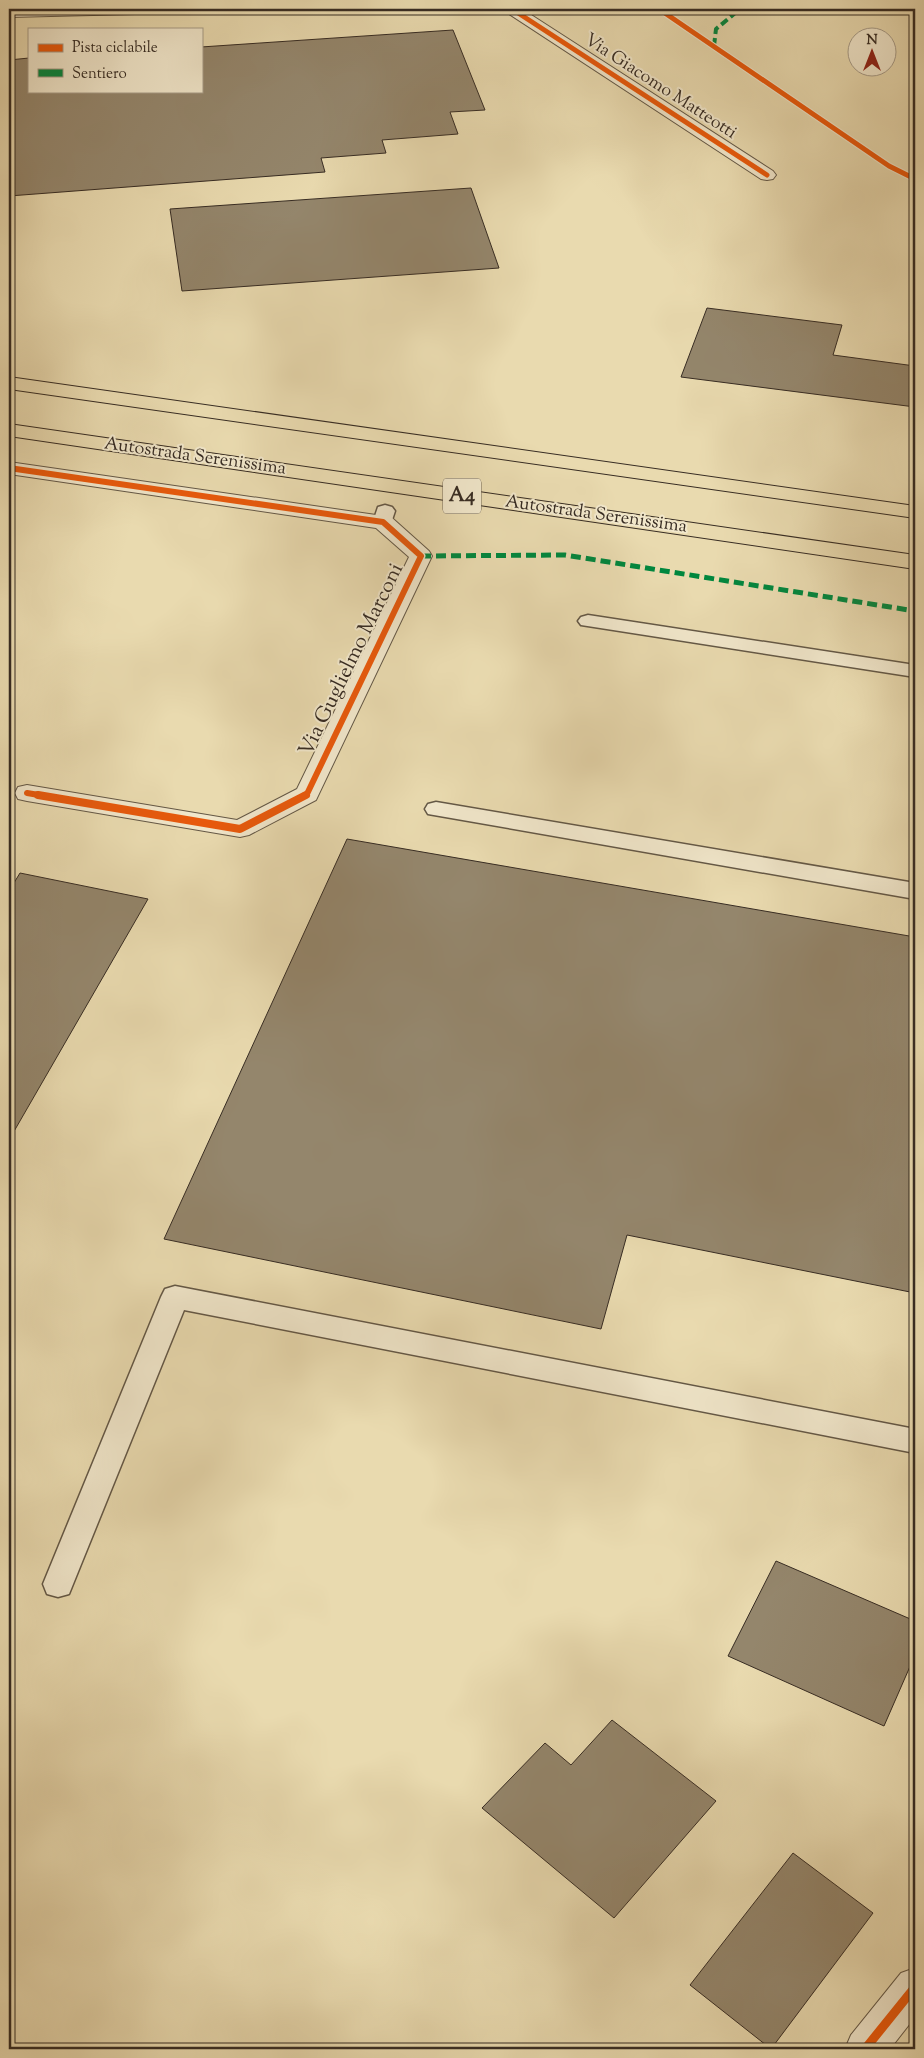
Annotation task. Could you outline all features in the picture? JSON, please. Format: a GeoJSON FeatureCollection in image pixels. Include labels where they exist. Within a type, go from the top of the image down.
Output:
{"type":"FeatureCollection","features":[{"type":"Feature","properties":{"kind":"highway","name":"A4"},"geometry":{"type":"LineString","coordinates":[[9,383],[915,512]]}},
{"type":"Feature","properties":{"kind":"highway","name":"Autostrada Serenissima"},"geometry":{"type":"LineString","coordinates":[[9,430],[915,562]]}},
{"type":"Feature","properties":{"kind":"street"},"geometry":{"type":"LineString","coordinates":[[9,12],[135,9]]}},
{"type":"Feature","properties":{"kind":"street","name":"Via Giacomo Matteotti"},"geometry":{"type":"LineString","coordinates":[[512,9],[767,175]]}},
{"type":"Feature","properties":{"kind":"street","name":"Via Guglielmo Marconi"},"geometry":{"type":"LineString","coordinates":[[9,468],[384,517],[421,556],[307,794],[240,830],[27,793]]}},
{"type":"Feature","properties":{"kind":"street"},"geometry":{"type":"LineString","coordinates":[[865,2049],[915,1987]]}},
{"type":"Feature","properties":{"kind":"lane"},"geometry":{"type":"LineString","coordinates":[[588,621],[915,671]]}},
{"type":"Feature","properties":{"kind":"lane"},"geometry":{"type":"LineString","coordinates":[[436,809],[915,892]]}},
{"type":"Feature","properties":{"kind":"lane"},"geometry":{"type":"LineString","coordinates":[[58,1584],[175,1297],[915,1441]]}},
{"type":"Feature","properties":{"kind":"building"},"geometry":{"type":"Polygon","coordinates":[[[453,30],[485,110],[450,112],[458,134],[382,140],[386,153],[321,158],[325,172],[9,196],[9,60],[28,58],[28,92],[202,92],[202,47],[453,30]]]}},
{"type":"Feature","properties":{"kind":"building"},"geometry":{"type":"Polygon","coordinates":[[[471,188],[499,268],[182,291],[170,209],[471,188]]]}},
{"type":"Feature","properties":{"kind":"building"},"geometry":{"type":"Polygon","coordinates":[[[707,308],[842,325],[833,355],[915,366],[915,407],[681,377],[707,308]]]}},
{"type":"Feature","properties":{"kind":"building"},"geometry":{"type":"Polygon","coordinates":[[[347,839],[915,937],[915,1293],[627,1235],[601,1329],[164,1239],[347,839]]]}},
{"type":"Feature","properties":{"kind":"building"},"geometry":{"type":"Polygon","coordinates":[[[20,873],[148,899],[9,1140],[9,891],[20,873]]]}},
{"type":"Feature","properties":{"kind":"building"},"geometry":{"type":"Polygon","coordinates":[[[776,1561],[915,1621],[915,1655],[884,1726],[728,1656],[776,1561]]]}},
{"type":"Feature","properties":{"kind":"building"},"geometry":{"type":"Polygon","coordinates":[[[612,1720],[716,1801],[614,1918],[482,1808],[545,1743],[571,1765],[612,1720]]]}},
{"type":"Feature","properties":{"kind":"building"},"geometry":{"type":"Polygon","coordinates":[[[793,1853],[873,1913],[771,2049],[690,1985],[793,1853]]]}},
{"type":"Feature","properties":{"kind":"marked path"},"geometry":{"type":"LineString","coordinates":[[714,46],[716,29],[740,9]]}},
{"type":"Feature","properties":{"kind":"marked path"},"geometry":{"type":"LineString","coordinates":[[421,556],[565,555],[915,611]]}},
{"type":"Feature","properties":{"kind":"cycle path"},"geometry":{"type":"LineString","coordinates":[[9,12],[135,9]]}},
{"type":"Feature","properties":{"kind":"cycle path"},"geometry":{"type":"LineString","coordinates":[[512,9],[767,175]]}},
{"type":"Feature","properties":{"kind":"cycle path"},"geometry":{"type":"LineString","coordinates":[[659,9],[889,166],[915,179]]}},
{"type":"Feature","properties":{"kind":"cycle path"},"geometry":{"type":"LineString","coordinates":[[9,468],[383,522],[421,556],[307,794],[240,829],[27,793]]}},
{"type":"Feature","properties":{"kind":"cycle path"},"geometry":{"type":"LineString","coordinates":[[865,2049],[915,1987]]}}]}
